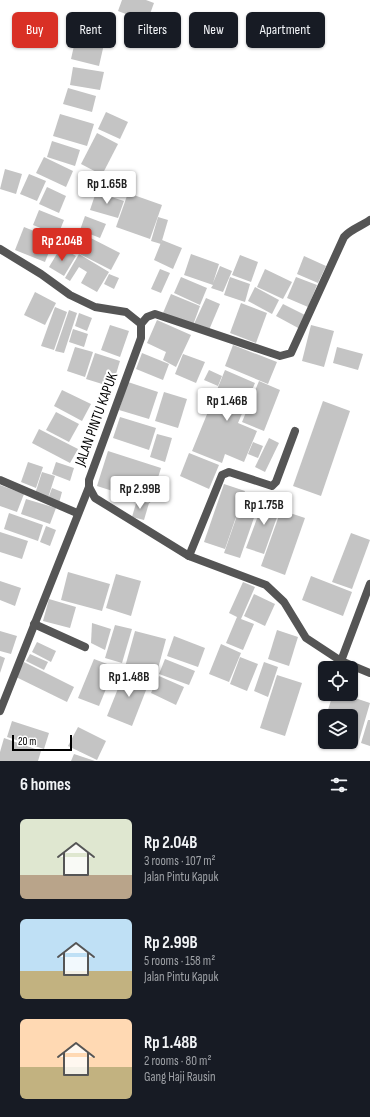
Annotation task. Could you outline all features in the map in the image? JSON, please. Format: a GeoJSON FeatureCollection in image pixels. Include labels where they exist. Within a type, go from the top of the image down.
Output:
{"type":"FeatureCollection","features":[{"type":"Feature","properties":{"kind":"street"},"geometry":{"type":"LineString","coordinates":[[0,249],[41,274],[70,295],[95,307],[126,312],[141,324],[147,317],[155,314],[280,356],[285,356],[290,353],[344,237],[349,232],[370,220]]}},
{"type":"Feature","properties":{"kind":"street","name":"JALAN PINTU KAPUK"},"geometry":{"type":"LineString","coordinates":[[141,324],[141,338],[89,480],[89,487],[95,498],[189,556],[266,585],[284,602],[306,638],[341,661]]}},
{"type":"Feature","properties":{"kind":"street"},"geometry":{"type":"LineString","coordinates":[[189,556],[222,475],[229,472],[272,486],[276,482],[295,432]]}},
{"type":"Feature","properties":{"kind":"street"},"geometry":{"type":"LineString","coordinates":[[0,480],[77,513]]}},
{"type":"Feature","properties":{"kind":"street"},"geometry":{"type":"LineString","coordinates":[[0,711],[77,513],[89,487]]}},
{"type":"Feature","properties":{"kind":"street"},"geometry":{"type":"LineString","coordinates":[[341,661],[370,584]]}},
{"type":"Feature","properties":{"kind":"street"},"geometry":{"type":"LineString","coordinates":[[34,624],[85,647]]}},
{"type":"Feature","properties":{"kind":"street","name":"JALAN PINTU KAPUK"},"geometry":{"type":"LineString","coordinates":[[358,668],[370,673]]}},
{"type":"Feature","properties":{"kind":"building"},"geometry":{"type":"Polygon","coordinates":[[[122,0],[146,0],[154,3],[151,12],[124,12],[124,13],[118,11],[122,0]]]}},
{"type":"Feature","properties":{"kind":"building"},"geometry":{"type":"Polygon","coordinates":[[[74,48],[103,48],[99,66],[71,59],[74,48]]]}},
{"type":"Feature","properties":{"kind":"building"},"geometry":{"type":"Polygon","coordinates":[[[73,67],[104,72],[100,90],[70,85],[73,67]]]}},
{"type":"Feature","properties":{"kind":"building"},"geometry":{"type":"Polygon","coordinates":[[[68,88],[96,96],[92,112],[63,104],[68,88]]]}},
{"type":"Feature","properties":{"kind":"building"},"geometry":{"type":"Polygon","coordinates":[[[106,112],[128,122],[120,139],[98,129],[106,112]]]}},
{"type":"Feature","properties":{"kind":"building"},"geometry":{"type":"Polygon","coordinates":[[[60,114],[94,124],[87,146],[53,136],[60,114]]]}},
{"type":"Feature","properties":{"kind":"building"},"geometry":{"type":"Polygon","coordinates":[[[97,133],[118,144],[102,175],[81,164],[97,133]]]}},
{"type":"Feature","properties":{"kind":"building"},"geometry":{"type":"Polygon","coordinates":[[[52,141],[80,150],[75,166],[47,157],[52,141]]]}},
{"type":"Feature","properties":{"kind":"building"},"geometry":{"type":"Polygon","coordinates":[[[44,157],[73,171],[66,187],[36,173],[44,157]]]}},
{"type":"Feature","properties":{"kind":"building"},"geometry":{"type":"Polygon","coordinates":[[[5,169],[22,174],[16,194],[0,189],[5,169]]]}},
{"type":"Feature","properties":{"kind":"building"},"geometry":{"type":"Polygon","coordinates":[[[29,174],[46,181],[37,201],[20,194],[29,174]]]}},
{"type":"Feature","properties":{"kind":"building"},"geometry":{"type":"Polygon","coordinates":[[[47,187],[66,196],[59,213],[39,204],[47,187]]]}},
{"type":"Feature","properties":{"kind":"building"},"geometry":{"type":"Polygon","coordinates":[[[96,192],[124,201],[118,218],[90,210],[96,192]]]}},
{"type":"Feature","properties":{"kind":"building"},"geometry":{"type":"Polygon","coordinates":[[[128,193],[162,205],[150,239],[116,227],[128,193]]]}},
{"type":"Feature","properties":{"kind":"building"},"geometry":{"type":"Polygon","coordinates":[[[39,210],[64,220],[58,235],[33,225],[39,210]]]}},
{"type":"Feature","properties":{"kind":"building"},"geometry":{"type":"Polygon","coordinates":[[[85,216],[106,224],[100,238],[80,230],[85,216]]]}},
{"type":"Feature","properties":{"kind":"building"},"geometry":{"type":"Polygon","coordinates":[[[158,217],[168,220],[161,244],[151,241],[158,217]]]}},
{"type":"Feature","properties":{"kind":"building"},"geometry":{"type":"Polygon","coordinates":[[[24,227],[54,239],[45,262],[15,250],[24,227]]]}},
{"type":"Feature","properties":{"kind":"building"},"geometry":{"type":"Polygon","coordinates":[[[77,231],[120,253],[111,270],[68,248],[77,231]]]}},
{"type":"Feature","properties":{"kind":"building"},"geometry":{"type":"Polygon","coordinates":[[[162,240],[182,248],[173,269],[154,260],[162,240]]]}},
{"type":"Feature","properties":{"kind":"building"},"geometry":{"type":"Polygon","coordinates":[[[61,247],[76,256],[64,276],[49,267],[61,247]]]}},
{"type":"Feature","properties":{"kind":"building"},"geometry":{"type":"Polygon","coordinates":[[[79,254],[109,272],[97,292],[81,283],[87,272],[79,267],[70,281],[65,278],[79,254]]]}},
{"type":"Feature","properties":{"kind":"building"},"geometry":{"type":"Polygon","coordinates":[[[191,254],[219,264],[213,283],[220,266],[232,271],[223,292],[211,288],[213,285],[184,275],[191,254]]]}},
{"type":"Feature","properties":{"kind":"building"},"geometry":{"type":"Polygon","coordinates":[[[240,255],[258,262],[251,282],[232,275],[240,255]]]}},
{"type":"Feature","properties":{"kind":"building"},"geometry":{"type":"Polygon","coordinates":[[[304,256],[326,266],[318,283],[297,274],[304,256]]]}},
{"type":"Feature","properties":{"kind":"building"},"geometry":{"type":"Polygon","coordinates":[[[160,269],[170,273],[161,293],[151,289],[160,269]]]}},
{"type":"Feature","properties":{"kind":"building"},"geometry":{"type":"Polygon","coordinates":[[[265,269],[292,282],[283,299],[257,287],[265,269]]]}},
{"type":"Feature","properties":{"kind":"building"},"geometry":{"type":"Polygon","coordinates":[[[109,274],[119,278],[114,289],[104,284],[109,274]]]}},
{"type":"Feature","properties":{"kind":"building"},"geometry":{"type":"Polygon","coordinates":[[[181,277],[207,288],[200,305],[174,293],[181,277]]]}},
{"type":"Feature","properties":{"kind":"building"},"geometry":{"type":"Polygon","coordinates":[[[230,277],[250,284],[245,302],[224,295],[230,277]]]}},
{"type":"Feature","properties":{"kind":"building"},"geometry":{"type":"Polygon","coordinates":[[[296,277],[317,285],[308,307],[287,298],[296,277]]]}},
{"type":"Feature","properties":{"kind":"building"},"geometry":{"type":"Polygon","coordinates":[[[255,287],[279,300],[272,314],[248,301],[255,287]]]}},
{"type":"Feature","properties":{"kind":"building"},"geometry":{"type":"Polygon","coordinates":[[[35,292],[56,303],[45,325],[24,315],[35,292]]]}},
{"type":"Feature","properties":{"kind":"building"},"geometry":{"type":"Polygon","coordinates":[[[171,294],[200,306],[193,325],[163,313],[171,294]]]}},
{"type":"Feature","properties":{"kind":"building"},"geometry":{"type":"Polygon","coordinates":[[[206,298],[220,304],[209,330],[194,324],[206,298]]]}},
{"type":"Feature","properties":{"kind":"building"},"geometry":{"type":"Polygon","coordinates":[[[241,303],[267,313],[256,343],[230,333],[241,303]]]}},
{"type":"Feature","properties":{"kind":"building"},"geometry":{"type":"Polygon","coordinates":[[[283,304],[307,316],[300,329],[276,316],[283,304]]]}},
{"type":"Feature","properties":{"kind":"building"},"geometry":{"type":"Polygon","coordinates":[[[55,307],[67,312],[54,350],[41,346],[55,307]]]}},
{"type":"Feature","properties":{"kind":"building"},"geometry":{"type":"Polygon","coordinates":[[[69,310],[77,313],[64,353],[55,351],[69,310]]]}},
{"type":"Feature","properties":{"kind":"building"},"geometry":{"type":"Polygon","coordinates":[[[79,313],[92,318],[87,331],[75,326],[79,313]]]}},
{"type":"Feature","properties":{"kind":"building"},"geometry":{"type":"Polygon","coordinates":[[[157,320],[191,335],[176,367],[163,360],[166,352],[147,343],[157,320]]]}},
{"type":"Feature","properties":{"kind":"building"},"geometry":{"type":"Polygon","coordinates":[[[110,325],[129,331],[120,357],[101,350],[110,325]]]}},
{"type":"Feature","properties":{"kind":"building"},"geometry":{"type":"Polygon","coordinates":[[[311,325],[334,331],[324,367],[302,361],[311,325]]]}},
{"type":"Feature","properties":{"kind":"building"},"geometry":{"type":"Polygon","coordinates":[[[73,329],[88,334],[84,347],[69,342],[73,329]]]}},
{"type":"Feature","properties":{"kind":"building"},"geometry":{"type":"Polygon","coordinates":[[[233,345],[277,362],[268,384],[225,366],[233,345]]]}},
{"type":"Feature","properties":{"kind":"building"},"geometry":{"type":"Polygon","coordinates":[[[75,347],[93,352],[85,377],[67,371],[75,347]]]}},
{"type":"Feature","properties":{"kind":"building"},"geometry":{"type":"Polygon","coordinates":[[[337,347],[363,354],[358,370],[333,363],[337,347]]]}},
{"type":"Feature","properties":{"kind":"building"},"geometry":{"type":"Polygon","coordinates":[[[95,353],[120,361],[112,387],[86,379],[95,353]]]}},
{"type":"Feature","properties":{"kind":"building"},"geometry":{"type":"Polygon","coordinates":[[[142,353],[169,364],[163,380],[136,369],[142,353]]]}},
{"type":"Feature","properties":{"kind":"building"},"geometry":{"type":"Polygon","coordinates":[[[183,354],[205,362],[196,383],[175,374],[183,354]]]}},
{"type":"Feature","properties":{"kind":"building"},"geometry":{"type":"Polygon","coordinates":[[[209,370],[222,376],[218,386],[204,380],[209,370]]]}},
{"type":"Feature","properties":{"kind":"building"},"geometry":{"type":"Polygon","coordinates":[[[225,370],[255,383],[238,423],[257,431],[244,462],[225,454],[222,463],[192,451],[225,370]]]}},
{"type":"Feature","properties":{"kind":"building"},"geometry":{"type":"Polygon","coordinates":[[[259,381],[280,390],[264,431],[242,422],[259,381]]]}},
{"type":"Feature","properties":{"kind":"building"},"geometry":{"type":"Polygon","coordinates":[[[128,382],[158,392],[149,419],[119,410],[128,382]]]}},
{"type":"Feature","properties":{"kind":"building"},"geometry":{"type":"Polygon","coordinates":[[[62,390],[91,404],[82,421],[54,406],[62,390]]]}},
{"type":"Feature","properties":{"kind":"building"},"geometry":{"type":"Polygon","coordinates":[[[164,392],[187,399],[178,428],[155,421],[164,392]]]}},
{"type":"Feature","properties":{"kind":"building"},"geometry":{"type":"Polygon","coordinates":[[[323,401],[350,411],[321,496],[293,486],[323,401]]]}},
{"type":"Feature","properties":{"kind":"building"},"geometry":{"type":"Polygon","coordinates":[[[56,412],[79,424],[69,442],[46,430],[56,412]]]}},
{"type":"Feature","properties":{"kind":"building"},"geometry":{"type":"Polygon","coordinates":[[[120,417],[156,428],[149,450],[113,438],[120,417]]]}},
{"type":"Feature","properties":{"kind":"building"},"geometry":{"type":"Polygon","coordinates":[[[39,429],[78,449],[70,463],[32,443],[39,429]]]}},
{"type":"Feature","properties":{"kind":"building"},"geometry":{"type":"Polygon","coordinates":[[[157,434],[172,438],[165,462],[150,457],[157,434]]]}},
{"type":"Feature","properties":{"kind":"building"},"geometry":{"type":"Polygon","coordinates":[[[269,438],[279,443],[265,472],[255,467],[269,438]]]}},
{"type":"Feature","properties":{"kind":"building"},"geometry":{"type":"Polygon","coordinates":[[[253,442],[263,446],[258,458],[248,454],[253,442]]]}},
{"type":"Feature","properties":{"kind":"building"},"geometry":{"type":"Polygon","coordinates":[[[108,451],[161,468],[150,503],[97,486],[108,451]]]}},
{"type":"Feature","properties":{"kind":"building"},"geometry":{"type":"Polygon","coordinates":[[[189,453],[219,465],[209,489],[180,476],[189,453]]]}},
{"type":"Feature","properties":{"kind":"building"},"geometry":{"type":"Polygon","coordinates":[[[28,462],[43,467],[36,488],[21,482],[28,462]]]}},
{"type":"Feature","properties":{"kind":"building"},"geometry":{"type":"Polygon","coordinates":[[[56,462],[74,468],[70,481],[52,474],[56,462]]]}},
{"type":"Feature","properties":{"kind":"building"},"geometry":{"type":"Polygon","coordinates":[[[42,472],[55,476],[48,498],[35,494],[42,472]]]}},
{"type":"Feature","properties":{"kind":"building"},"geometry":{"type":"Polygon","coordinates":[[[224,484],[245,491],[225,549],[204,542],[224,484]]]}},
{"type":"Feature","properties":{"kind":"building"},"geometry":{"type":"Polygon","coordinates":[[[0,485],[24,494],[17,512],[0,506],[0,485]]]}},
{"type":"Feature","properties":{"kind":"building"},"geometry":{"type":"Polygon","coordinates":[[[52,488],[62,492],[59,503],[48,499],[52,488]]]}},
{"type":"Feature","properties":{"kind":"building"},"geometry":{"type":"Polygon","coordinates":[[[265,497],[282,503],[264,554],[246,548],[265,497]]]}},
{"type":"Feature","properties":{"kind":"building"},"geometry":{"type":"Polygon","coordinates":[[[26,499],[56,508],[50,524],[21,514],[26,499]]]}},
{"type":"Feature","properties":{"kind":"building"},"geometry":{"type":"Polygon","coordinates":[[[137,500],[149,503],[144,520],[132,517],[137,500]]]}},
{"type":"Feature","properties":{"kind":"building"},"geometry":{"type":"Polygon","coordinates":[[[241,504],[257,509],[240,558],[224,553],[241,504]]]}},
{"type":"Feature","properties":{"kind":"building"},"geometry":{"type":"Polygon","coordinates":[[[281,510],[305,518],[285,575],[261,566],[281,510]]]}},
{"type":"Feature","properties":{"kind":"building"},"geometry":{"type":"Polygon","coordinates":[[[9,513],[43,525],[38,541],[4,529],[9,513]]]}},
{"type":"Feature","properties":{"kind":"building"},"geometry":{"type":"Polygon","coordinates":[[[46,526],[56,530],[50,546],[40,542],[46,526]]]}},
{"type":"Feature","properties":{"kind":"building"},"geometry":{"type":"Polygon","coordinates":[[[0,532],[28,541],[22,559],[0,552],[0,532]]]}},
{"type":"Feature","properties":{"kind":"building"},"geometry":{"type":"Polygon","coordinates":[[[351,533],[370,540],[352,589],[332,582],[351,533]]]}},
{"type":"Feature","properties":{"kind":"building"},"geometry":{"type":"Polygon","coordinates":[[[68,572],[110,584],[102,611],[61,600],[68,572]]]}},
{"type":"Feature","properties":{"kind":"building"},"geometry":{"type":"Polygon","coordinates":[[[116,574],[141,581],[131,616],[106,608],[116,574]]]}},
{"type":"Feature","properties":{"kind":"building"},"geometry":{"type":"Polygon","coordinates":[[[311,576],[352,592],[343,616],[302,600],[311,576]]]}},
{"type":"Feature","properties":{"kind":"building"},"geometry":{"type":"Polygon","coordinates":[[[0,581],[21,588],[15,606],[0,600],[0,581]]]}},
{"type":"Feature","properties":{"kind":"building"},"geometry":{"type":"Polygon","coordinates":[[[243,582],[255,587],[241,619],[254,624],[243,650],[226,643],[237,617],[229,613],[243,582]]]}},
{"type":"Feature","properties":{"kind":"building"},"geometry":{"type":"Polygon","coordinates":[[[254,594],[275,604],[265,626],[244,616],[254,594]]]}},
{"type":"Feature","properties":{"kind":"building"},"geometry":{"type":"Polygon","coordinates":[[[49,599],[76,607],[70,628],[43,621],[49,599]]]}},
{"type":"Feature","properties":{"kind":"building"},"geometry":{"type":"Polygon","coordinates":[[[92,623],[111,629],[105,650],[91,643],[92,623]]]}},
{"type":"Feature","properties":{"kind":"building"},"geometry":{"type":"Polygon","coordinates":[[[115,625],[132,629],[122,663],[105,658],[115,625]]]}},
{"type":"Feature","properties":{"kind":"building"},"geometry":{"type":"Polygon","coordinates":[[[277,630],[298,637],[289,666],[268,659],[277,630]]]}},
{"type":"Feature","properties":{"kind":"building"},"geometry":{"type":"Polygon","coordinates":[[[0,631],[17,636],[11,654],[0,651],[0,631]]]}},
{"type":"Feature","properties":{"kind":"building"},"geometry":{"type":"Polygon","coordinates":[[[135,631],[166,639],[156,676],[125,667],[135,631]]]}},
{"type":"Feature","properties":{"kind":"building"},"geometry":{"type":"Polygon","coordinates":[[[174,636],[205,648],[198,667],[167,656],[174,636]]]}},
{"type":"Feature","properties":{"kind":"building"},"geometry":{"type":"Polygon","coordinates":[[[37,642],[56,651],[51,662],[32,652],[37,642]]]}},
{"type":"Feature","properties":{"kind":"building"},"geometry":{"type":"Polygon","coordinates":[[[221,644],[241,653],[229,682],[209,674],[221,644]]]}},
{"type":"Feature","properties":{"kind":"building"},"geometry":{"type":"Polygon","coordinates":[[[30,654],[48,662],[44,670],[26,661],[30,654]]]}},
{"type":"Feature","properties":{"kind":"building"},"geometry":{"type":"Polygon","coordinates":[[[0,656],[5,658],[0,673],[0,656]]]}},
{"type":"Feature","properties":{"kind":"building"},"geometry":{"type":"Polygon","coordinates":[[[240,657],[258,664],[247,691],[230,684],[240,657]]]}},
{"type":"Feature","properties":{"kind":"building"},"geometry":{"type":"Polygon","coordinates":[[[94,659],[115,667],[99,706],[78,698],[94,659]]]}},
{"type":"Feature","properties":{"kind":"building"},"geometry":{"type":"Polygon","coordinates":[[[165,659],[195,671],[189,685],[159,674],[165,659]]]}},
{"type":"Feature","properties":{"kind":"building"},"geometry":{"type":"Polygon","coordinates":[[[24,662],[74,687],[67,702],[16,677],[24,662]]]}},
{"type":"Feature","properties":{"kind":"building"},"geometry":{"type":"Polygon","coordinates":[[[264,662],[278,667],[268,697],[254,691],[264,662]]]}},
{"type":"Feature","properties":{"kind":"building"},"geometry":{"type":"Polygon","coordinates":[[[125,671],[150,680],[132,726],[107,716],[125,671]]]}},
{"type":"Feature","properties":{"kind":"building"},"geometry":{"type":"Polygon","coordinates":[[[277,675],[302,683],[285,736],[260,728],[277,675]]]}},
{"type":"Feature","properties":{"kind":"building"},"geometry":{"type":"Polygon","coordinates":[[[159,676],[184,687],[176,705],[151,693],[159,676]]]}},
{"type":"Feature","properties":{"kind":"building"},"geometry":{"type":"Polygon","coordinates":[[[358,699],[370,703],[358,744],[358,709],[328,709],[331,701],[358,701],[358,699]]]}},
{"type":"Feature","properties":{"kind":"building"},"geometry":{"type":"Polygon","coordinates":[[[368,720],[370,720],[370,746],[361,743],[368,720]]]}},
{"type":"Feature","properties":{"kind":"building"},"geometry":{"type":"Polygon","coordinates":[[[12,721],[49,733],[44,749],[7,737],[12,721]]]}},
{"type":"Feature","properties":{"kind":"building"},"geometry":{"type":"Polygon","coordinates":[[[78,727],[106,741],[97,760],[68,746],[78,727]]]}},
{"type":"Feature","properties":{"kind":"building"},"geometry":{"type":"Polygon","coordinates":[[[4,738],[41,751],[38,761],[0,761],[0,752],[4,738]]]}},
{"type":"Feature","properties":{"kind":"building"},"geometry":{"type":"Polygon","coordinates":[[[74,754],[95,761],[71,761],[74,754]]]}}]}
